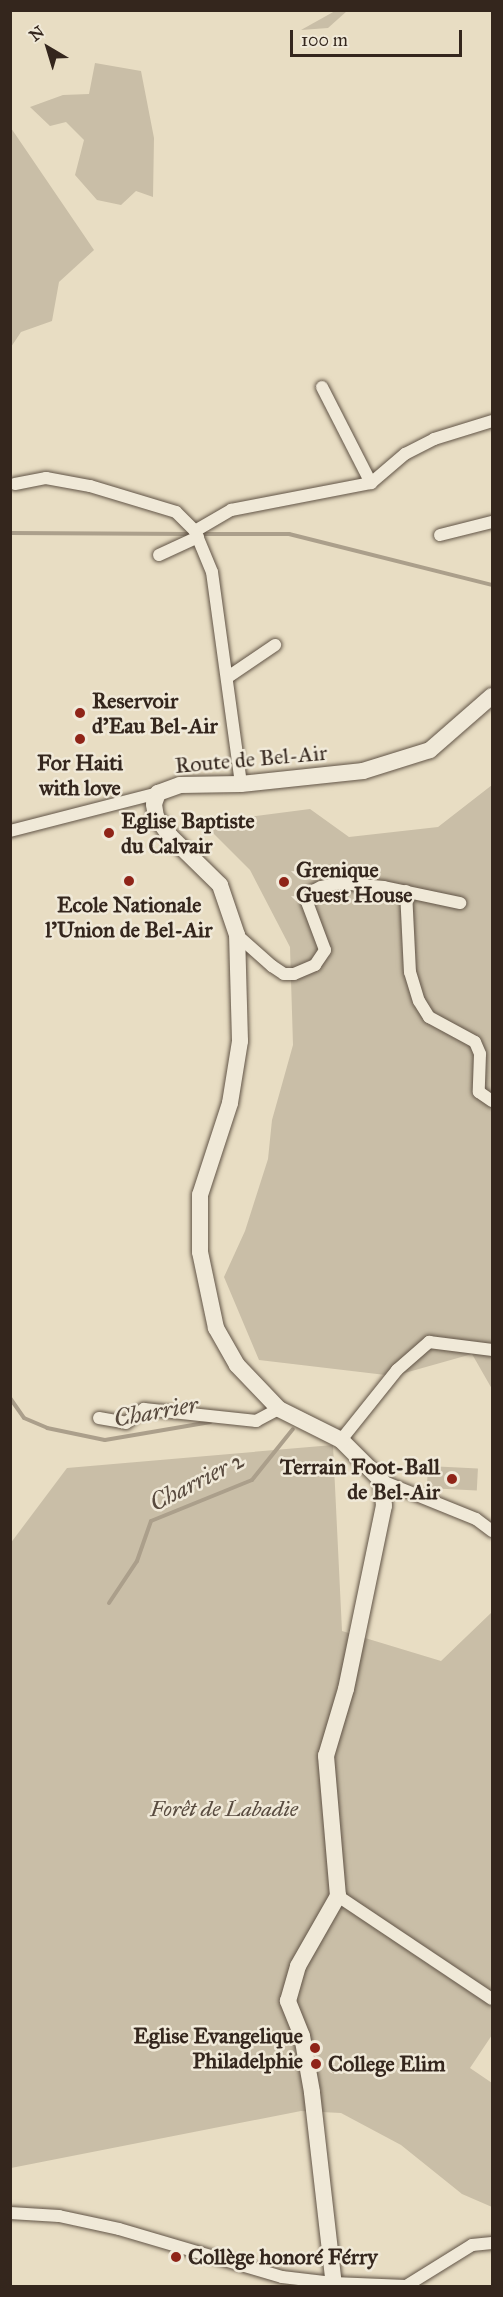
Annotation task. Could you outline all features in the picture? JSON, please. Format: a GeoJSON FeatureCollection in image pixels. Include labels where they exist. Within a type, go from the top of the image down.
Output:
{"type":"FeatureCollection","features":[{"type":"Feature","properties":{"kind":"street"},"geometry":{"type":"LineString","coordinates":[[322,387],[371,483]]}},
{"type":"Feature","properties":{"kind":"street"},"geometry":{"type":"LineString","coordinates":[[159,555],[196,534],[231,510],[371,483],[405,454],[434,439],[492,421]]}},
{"type":"Feature","properties":{"kind":"street"},"geometry":{"type":"LineString","coordinates":[[15,484],[46,478],[90,486],[176,512],[196,534],[212,572],[242,784]]}},
{"type":"Feature","properties":{"kind":"street"},"geometry":{"type":"LineString","coordinates":[[440,535],[492,522]]}},
{"type":"Feature","properties":{"kind":"street"},"geometry":{"type":"LineString","coordinates":[[228,677],[276,645]]}},
{"type":"Feature","properties":{"kind":"street","name":"Route de Bel-Air"},"geometry":{"type":"LineString","coordinates":[[382,1481],[340,1440],[279,1409],[224,1347],[200,1252],[200,1195],[230,1103],[240,1041],[237,935],[220,885],[170,836],[156,817],[154,804],[158,794],[180,785],[242,784],[363,771],[430,750],[492,696]]}},
{"type":"Feature","properties":{"kind":"street"},"geometry":{"type":"LineString","coordinates":[[10,831],[158,794]]}},
{"type":"Feature","properties":{"kind":"street"},"geometry":{"type":"LineString","coordinates":[[237,935],[272,966],[284,974],[294,974],[315,964],[325,950],[307,902],[313,891],[339,883],[406,891],[460,903]]}},
{"type":"Feature","properties":{"kind":"street"},"geometry":{"type":"LineString","coordinates":[[406,891],[410,972],[423,1012],[475,1042],[480,1054],[479,1092],[492,1101]]}},
{"type":"Feature","properties":{"kind":"street"},"geometry":{"type":"LineString","coordinates":[[340,1440],[397,1370],[429,1342],[492,1350]]}},
{"type":"Feature","properties":{"kind":"street"},"geometry":{"type":"LineString","coordinates":[[99,1418],[126,1424],[144,1409],[256,1421],[279,1409]]}},
{"type":"Feature","properties":{"kind":"street"},"geometry":{"type":"LineString","coordinates":[[334,2285],[312,2092],[302,2036],[288,2001],[298,1966],[338,1896],[326,1756],[349,1677],[384,1506],[382,1481],[476,1519],[492,1531]]}},
{"type":"Feature","properties":{"kind":"street"},"geometry":{"type":"LineString","coordinates":[[338,1896],[492,1999]]}},
{"type":"Feature","properties":{"kind":"street"},"geometry":{"type":"LineString","coordinates":[[10,2213],[59,2216],[118,2229],[282,2277],[334,2285],[406,2286],[472,2246],[492,2243]]}},
{"type":"Feature","properties":{"kind":"green space"},"geometry":{"type":"Polygon","coordinates":[[[335,11],[347,11],[328,28],[301,30],[335,11]]]}},
{"type":"Feature","properties":{"kind":"green space"},"geometry":{"type":"Polygon","coordinates":[[[95,63],[141,71],[154,138],[153,197],[136,191],[121,205],[97,200],[75,175],[84,140],[66,122],[50,126],[30,107],[63,95],[89,94],[95,63]]]}},
{"type":"Feature","properties":{"kind":"green space"},"geometry":{"type":"Polygon","coordinates":[[[11,128],[94,250],[59,282],[52,321],[21,332],[11,347],[11,128]]]}},
{"type":"Feature","properties":{"kind":"green space"},"geometry":{"type":"Polygon","coordinates":[[[492,785],[492,1389],[472,1354],[394,1376],[259,1360],[224,1277],[245,1231],[268,1159],[272,1120],[293,1045],[290,947],[250,870],[203,823],[310,809],[349,837],[438,827],[492,785]]]}},
{"type":"Feature","properties":{"kind":"green space","name":"Forêt de Labadie"},"geometry":{"type":"Polygon","coordinates":[[[333,1445],[342,1631],[441,1661],[492,1612],[492,2035],[470,2068],[492,2083],[492,2207],[462,2194],[401,2145],[341,2113],[301,2111],[11,2168],[10,1544],[67,1468],[333,1445]]]}},
{"type":"Feature","properties":{"kind":"green space","name":"Terrain Foot-Ball de Bel-Air"},"geometry":{"type":"Polygon","coordinates":[[[428,1466],[478,1469],[477,1491],[427,1488],[428,1466]]]}},
{"type":"Feature","properties":{"kind":"waterway"},"geometry":{"type":"LineString","coordinates":[[10,533],[192,534]]}},
{"type":"Feature","properties":{"kind":"waterway"},"geometry":{"type":"LineString","coordinates":[[200,534],[289,534],[492,585]]}},
{"type":"Feature","properties":{"kind":"waterway","name":"Charrier"},"geometry":{"type":"LineString","coordinates":[[10,1398],[24,1418],[47,1428],[105,1440],[210,1422]]}},
{"type":"Feature","properties":{"kind":"waterway","name":"Charrier 2"},"geometry":{"type":"LineString","coordinates":[[109,1603],[137,1561],[151,1521],[252,1480],[293,1429]]}},
{"type":"Feature","properties":{"kind":"place","name":"Reservoir d'Eau Bel-Air"},"geometry":{"type":"Point","coordinates":[80,713]}},
{"type":"Feature","properties":{"kind":"place","name":"For Haiti with love"},"geometry":{"type":"Point","coordinates":[80,739]}},
{"type":"Feature","properties":{"kind":"place","name":"Eglise Baptiste du Calvair"},"geometry":{"type":"Point","coordinates":[109,833]}},
{"type":"Feature","properties":{"kind":"place","name":"Ecole Nationale l'Union de Bel-Air"},"geometry":{"type":"Point","coordinates":[129,881]}},
{"type":"Feature","properties":{"kind":"place","name":"Grenique Guest House"},"geometry":{"type":"Point","coordinates":[284,882]}},
{"type":"Feature","properties":{"kind":"place","name":"Terrain Foot-Ball de Bel-Air"},"geometry":{"type":"Point","coordinates":[452,1479]}},
{"type":"Feature","properties":{"kind":"place","name":"Eglise Evangelique Philadelphie"},"geometry":{"type":"Point","coordinates":[315,2048]}},
{"type":"Feature","properties":{"kind":"place","name":"College Elim"},"geometry":{"type":"Point","coordinates":[316,2064]}},
{"type":"Feature","properties":{"kind":"place","name":"Collège honoré Férry"},"geometry":{"type":"Point","coordinates":[176,2257]}}]}
